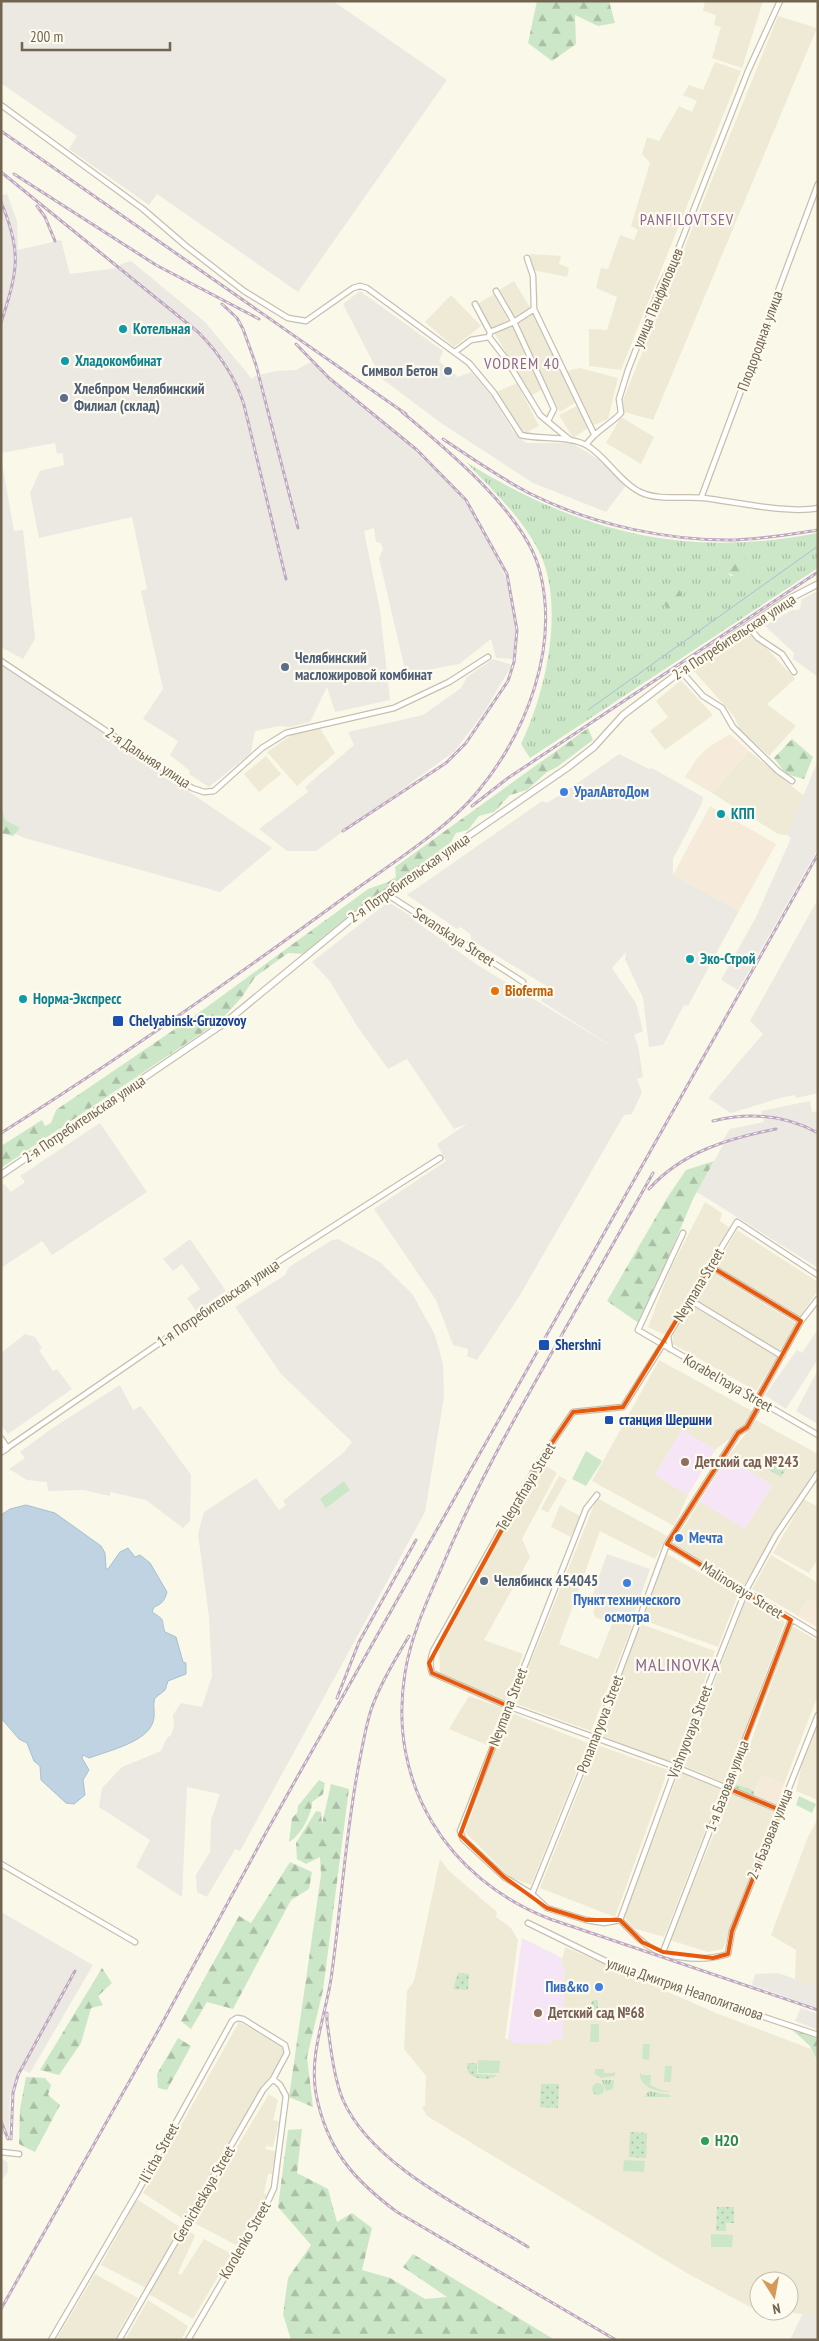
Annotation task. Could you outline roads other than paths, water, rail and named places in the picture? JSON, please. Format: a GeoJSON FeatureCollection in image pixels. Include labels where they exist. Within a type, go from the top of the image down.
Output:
{"type":"FeatureCollection","features":[{"type":"Feature","properties":{"kind":"street","name":"улица Панфиловцев"},"geometry":{"type":"LineString","coordinates":[[586,445],[594,434],[613,422],[621,413],[619,399],[628,370],[661,285],[678,251],[748,71],[780,1]]}},
{"type":"Feature","properties":{"kind":"street"},"geometry":{"type":"LineString","coordinates":[[1,105],[143,209],[186,246],[244,291],[276,311],[288,318],[306,322],[352,288],[360,286],[366,288],[469,363],[494,393],[521,435],[537,439],[572,440]]}},
{"type":"Feature","properties":{"kind":"street","name":"Плодородная улица"},"geometry":{"type":"LineString","coordinates":[[701,498],[818,184]]}},
{"type":"Feature","properties":{"kind":"street"},"geometry":{"type":"LineString","coordinates":[[527,258],[533,276],[534,309],[594,434]]}},
{"type":"Feature","properties":{"kind":"street"},"geometry":{"type":"LineString","coordinates":[[496,292],[514,322],[554,410],[548,421]]}},
{"type":"Feature","properties":{"kind":"street"},"geometry":{"type":"LineString","coordinates":[[475,304],[489,334],[540,416],[572,440],[586,445],[640,492],[657,497],[701,498],[796,510],[818,508]]}},
{"type":"Feature","properties":{"kind":"street"},"geometry":{"type":"LineString","coordinates":[[455,352],[471,340],[514,322],[534,309]]}},
{"type":"Feature","properties":{"kind":"street","name":"2-я Потребительская улица"},"geometry":{"type":"LineString","coordinates":[[1,1175],[226,1022],[336,930],[385,893],[567,768],[594,747],[623,715],[681,671],[787,600],[818,584]]}},
{"type":"Feature","properties":{"kind":"street"},"geometry":{"type":"LineString","coordinates":[[748,626],[758,638],[782,654],[794,672]]}},
{"type":"Feature","properties":{"kind":"street","name":"2-я Дальняя улица"},"geometry":{"type":"LineString","coordinates":[[1,661],[192,788],[204,792],[214,791],[262,748],[286,733],[394,708],[449,682],[488,657]]}},
{"type":"Feature","properties":{"kind":"street"},"geometry":{"type":"LineString","coordinates":[[681,671],[703,696],[722,708],[733,727],[778,771],[792,781]]}},
{"type":"Feature","properties":{"kind":"street","name":"Sevanskaya Street"},"geometry":{"type":"LineString","coordinates":[[385,893],[523,982]]}},
{"type":"Feature","properties":{"kind":"street","name":"1-я Потребительская улица"},"geometry":{"type":"LineString","coordinates":[[1,1452],[279,1261],[440,1158]]}},
{"type":"Feature","properties":{"kind":"street","name":"Neymana Street"},"geometry":{"type":"LineString","coordinates":[[670,1349],[668,1336],[737,1222],[818,1275]]}},
{"type":"Feature","properties":{"kind":"street","name":"Korabel'naya Street"},"geometry":{"type":"LineString","coordinates":[[683,1233],[638,1330],[818,1435]]}},
{"type":"Feature","properties":{"kind":"street"},"geometry":{"type":"LineString","coordinates":[[710,1266],[801,1321]]}},
{"type":"Feature","properties":{"kind":"street","name":"Ponamaryova Street"},"geometry":{"type":"LineString","coordinates":[[532,1894],[596,1738],[668,1544],[738,1433],[747,1427],[801,1321],[818,1299]]}},
{"type":"Feature","properties":{"kind":"street"},"geometry":{"type":"LineString","coordinates":[[690,1300],[782,1356]]}},
{"type":"Feature","properties":{"kind":"street","name":"Telegrafnaya Street"},"geometry":{"type":"LineString","coordinates":[[508,1706],[432,1673],[429,1663],[433,1651],[537,1465],[573,1412],[623,1407],[663,1344]]}},
{"type":"Feature","properties":{"kind":"street"},"geometry":{"type":"LineString","coordinates":[[1,1439],[8,1448]]}},
{"type":"Feature","properties":{"kind":"street","name":"Vishnyovaya Street"},"geometry":{"type":"LineString","coordinates":[[620,1920],[676,1767],[746,1590],[776,1535],[818,1473]]}},
{"type":"Feature","properties":{"kind":"street","name":"Neymana Street"},"geometry":{"type":"LineString","coordinates":[[532,1894],[504,1877],[460,1835],[508,1706],[586,1509],[597,1495]]}},
{"type":"Feature","properties":{"kind":"street","name":"Malinovaya Street"},"geometry":{"type":"LineString","coordinates":[[668,1544],[746,1590],[790,1620],[818,1635]]}},
{"type":"Feature","properties":{"kind":"street","name":"1-я Базовая улица"},"geometry":{"type":"LineString","coordinates":[[663,1952],[790,1620]]}},
{"type":"Feature","properties":{"kind":"street"},"geometry":{"type":"LineString","coordinates":[[508,1706],[676,1767],[780,1810]]}},
{"type":"Feature","properties":{"kind":"street","name":"2-я Базовая улица"},"geometry":{"type":"LineString","coordinates":[[663,1952],[674,1956],[713,1958],[728,1954],[732,1931],[818,1715]]}},
{"type":"Feature","properties":{"kind":"street"},"geometry":{"type":"LineString","coordinates":[[1,1864],[135,1942]]}},
{"type":"Feature","properties":{"kind":"street"},"geometry":{"type":"LineString","coordinates":[[532,1894],[546,1908],[567,1916],[604,1923],[620,1920],[642,1942],[663,1952]]}},
{"type":"Feature","properties":{"kind":"street","name":"улица Дмитрия Неаполитанова"},"geometry":{"type":"LineString","coordinates":[[528,1923],[626,1971],[818,2035]]}},
{"type":"Feature","properties":{"kind":"street","name":"Il'icha Street"},"geometry":{"type":"LineString","coordinates":[[51,2340],[137,2193],[232,2021],[237,2018],[243,2019],[288,2048]]}},
{"type":"Feature","properties":{"kind":"street","name":"Geroicheskaya Street"},"geometry":{"type":"LineString","coordinates":[[119,2340],[263,2090],[273,2079],[288,2048]]}},
{"type":"Feature","properties":{"kind":"street","name":"Korolenko Street"},"geometry":{"type":"LineString","coordinates":[[188,2340],[264,2210],[274,2188],[286,2096],[280,2084],[273,2079]]}},
{"type":"Feature","properties":{"kind":"street"},"geometry":{"type":"LineString","coordinates":[[1,2152],[19,2154]]}},
{"type":"Feature","properties":{"kind":"water"},"geometry":{"type":"Polygon","coordinates":[[[26,1505],[55,1513],[101,1546],[105,1553],[106,1569],[108,1569],[120,1552],[128,1548],[135,1557],[140,1555],[150,1563],[167,1592],[163,1601],[154,1607],[152,1612],[162,1620],[165,1632],[176,1637],[183,1662],[186,1663],[186,1674],[168,1681],[165,1690],[155,1698],[153,1722],[143,1735],[126,1745],[89,1758],[83,1755],[82,1758],[89,1770],[83,1780],[85,1795],[74,1804],[66,1803],[41,1780],[40,1766],[34,1761],[27,1743],[19,1739],[1,1718],[1,1515],[10,1509],[26,1505]]]}},
{"type":"Feature","properties":{"kind":"waterway"},"geometry":{"type":"LineString","coordinates":[[588,710],[818,546]]}},
{"type":"Feature","properties":{"kind":"railway"},"geometry":{"type":"LineString","coordinates":[[1,131],[406,414]]}},
{"type":"Feature","properties":{"kind":"railway"},"geometry":{"type":"LineString","coordinates":[[1,172],[198,332],[220,357],[236,384],[244,405],[286,579]]}},
{"type":"Feature","properties":{"kind":"railway"},"geometry":{"type":"LineString","coordinates":[[14,174],[156,265],[259,319]]}},
{"type":"Feature","properties":{"kind":"railway"},"geometry":{"type":"LineString","coordinates":[[1,202],[13,236],[15,250],[14,276],[1,323]]}},
{"type":"Feature","properties":{"kind":"railway"},"geometry":{"type":"LineString","coordinates":[[37,206],[45,217],[55,241]]}},
{"type":"Feature","properties":{"kind":"railway"},"geometry":{"type":"LineString","coordinates":[[222,304],[237,318],[256,365],[298,528]]}},
{"type":"Feature","properties":{"kind":"railway"},"geometry":{"type":"LineString","coordinates":[[296,344],[329,378],[417,450],[466,500],[507,574],[517,630],[514,662],[508,681],[466,743],[446,763],[343,831]]}},
{"type":"Feature","properties":{"kind":"railway"},"geometry":{"type":"LineString","coordinates":[[1,1133],[175,1018],[434,833],[466,805],[479,790],[511,742],[535,687],[542,659],[545,601],[540,572],[532,550],[519,528],[502,506],[440,444],[402,412]]}},
{"type":"Feature","properties":{"kind":"railway"},"geometry":{"type":"LineString","coordinates":[[443,439],[521,489],[556,506],[606,523],[658,534],[710,540],[735,540],[818,530]]}},
{"type":"Feature","properties":{"kind":"railway"},"geometry":{"type":"LineString","coordinates":[[472,806],[508,778],[818,572]]}},
{"type":"Feature","properties":{"kind":"railway"},"geometry":{"type":"LineString","coordinates":[[1,2309],[159,2029],[268,1829],[818,854]]}},
{"type":"Feature","properties":{"kind":"railway"},"geometry":{"type":"LineString","coordinates":[[713,1121],[726,1118],[767,1117],[793,1122],[818,1133]]}},
{"type":"Feature","properties":{"kind":"railway"},"geometry":{"type":"LineString","coordinates":[[649,1189],[676,1165],[707,1148],[741,1137],[776,1129]]}},
{"type":"Feature","properties":{"kind":"railway"},"geometry":{"type":"LineString","coordinates":[[653,1173],[492,1461],[455,1536],[432,1589],[416,1630],[405,1673],[402,1714],[406,1752],[416,1789],[432,1822],[454,1853],[481,1879],[513,1901],[550,1919],[818,2010]]}},
{"type":"Feature","properties":{"kind":"railway"},"geometry":{"type":"LineString","coordinates":[[337,1698],[359,1642],[416,1540]]}},
{"type":"Feature","properties":{"kind":"railway"},"geometry":{"type":"LineString","coordinates":[[409,1636],[388,1672],[371,1710],[358,1769],[331,1979],[316,2050],[314,2079],[321,2114],[327,2132],[344,2162],[368,2188],[397,2212],[616,2340]]}},
{"type":"Feature","properties":{"kind":"railway"},"geometry":{"type":"LineString","coordinates":[[11,2139],[13,2093],[18,2075],[75,1971]]}},
{"type":"Feature","properties":{"kind":"railway"},"geometry":{"type":"LineString","coordinates":[[327,2013],[331,2052],[337,2081],[343,2100],[357,2124],[376,2146],[398,2166],[451,2202],[528,2247]]}},
{"type":"Feature","properties":{"kind":"railway"},"geometry":{"type":"LineString","coordinates":[[1,2121],[8,2139]]}},
{"type":"Feature","properties":{"kind":"place","name":"Котельная"},"geometry":{"type":"Point","coordinates":[123,329]}},
{"type":"Feature","properties":{"kind":"place","name":"Хладокомбинат"},"geometry":{"type":"Point","coordinates":[65,361]}},
{"type":"Feature","properties":{"kind":"place","name":"Символ Бетон"},"geometry":{"type":"Point","coordinates":[448,371]}},
{"type":"Feature","properties":{"kind":"place","name":"Хлебпром Челябинский Филиал (склад)"},"geometry":{"type":"Point","coordinates":[64,398]}},
{"type":"Feature","properties":{"kind":"place","name":"Челябинский масложировой комбинат"},"geometry":{"type":"Point","coordinates":[285,667]}},
{"type":"Feature","properties":{"kind":"place","name":"УралАвтоДом"},"geometry":{"type":"Point","coordinates":[564,792]}},
{"type":"Feature","properties":{"kind":"place","name":"КПП"},"geometry":{"type":"Point","coordinates":[721,814]}},
{"type":"Feature","properties":{"kind":"place","name":"Эко-Строй"},"geometry":{"type":"Point","coordinates":[690,959]}},
{"type":"Feature","properties":{"kind":"place","name":"Bioferma"},"geometry":{"type":"Point","coordinates":[495,991]}},
{"type":"Feature","properties":{"kind":"place","name":"Норма-Экспресс"},"geometry":{"type":"Point","coordinates":[23,999]}},
{"type":"Feature","properties":{"kind":"place","name":"Chelyabinsk-Gruzovoy"},"geometry":{"type":"Point","coordinates":[118,1021]}},
{"type":"Feature","properties":{"kind":"place","name":"Shershni"},"geometry":{"type":"Point","coordinates":[544,1345]}},
{"type":"Feature","properties":{"kind":"place","name":"станция Шершни"},"geometry":{"type":"Point","coordinates":[609,1420]}},
{"type":"Feature","properties":{"kind":"place","name":"Детский сад №243"},"geometry":{"type":"Point","coordinates":[685,1462]}},
{"type":"Feature","properties":{"kind":"place","name":"Мечта"},"geometry":{"type":"Point","coordinates":[679,1538]}},
{"type":"Feature","properties":{"kind":"place","name":"Челябинск 454045"},"geometry":{"type":"Point","coordinates":[484,1581]}},
{"type":"Feature","properties":{"kind":"place","name":"Пункт технического осмотра"},"geometry":{"type":"Point","coordinates":[627,1583]}},
{"type":"Feature","properties":{"kind":"place","name":"Пив&ко"},"geometry":{"type":"Point","coordinates":[599,1987]}},
{"type":"Feature","properties":{"kind":"place","name":"Детский сад №68"},"geometry":{"type":"Point","coordinates":[538,2013]}},
{"type":"Feature","properties":{"kind":"place","name":"H2O"},"geometry":{"type":"Point","coordinates":[705,2141]}},
{"type":"Feature","properties":{"kind":"district","name":"PANFILOVTSEV"},"geometry":{"type":"Point","coordinates":[687,219]}},
{"type":"Feature","properties":{"kind":"district","name":"VODREM 40"},"geometry":{"type":"Point","coordinates":[522,363]}},
{"type":"Feature","properties":{"kind":"district","name":"MALINOVKA"},"geometry":{"type":"Point","coordinates":[678,1665]}}]}
